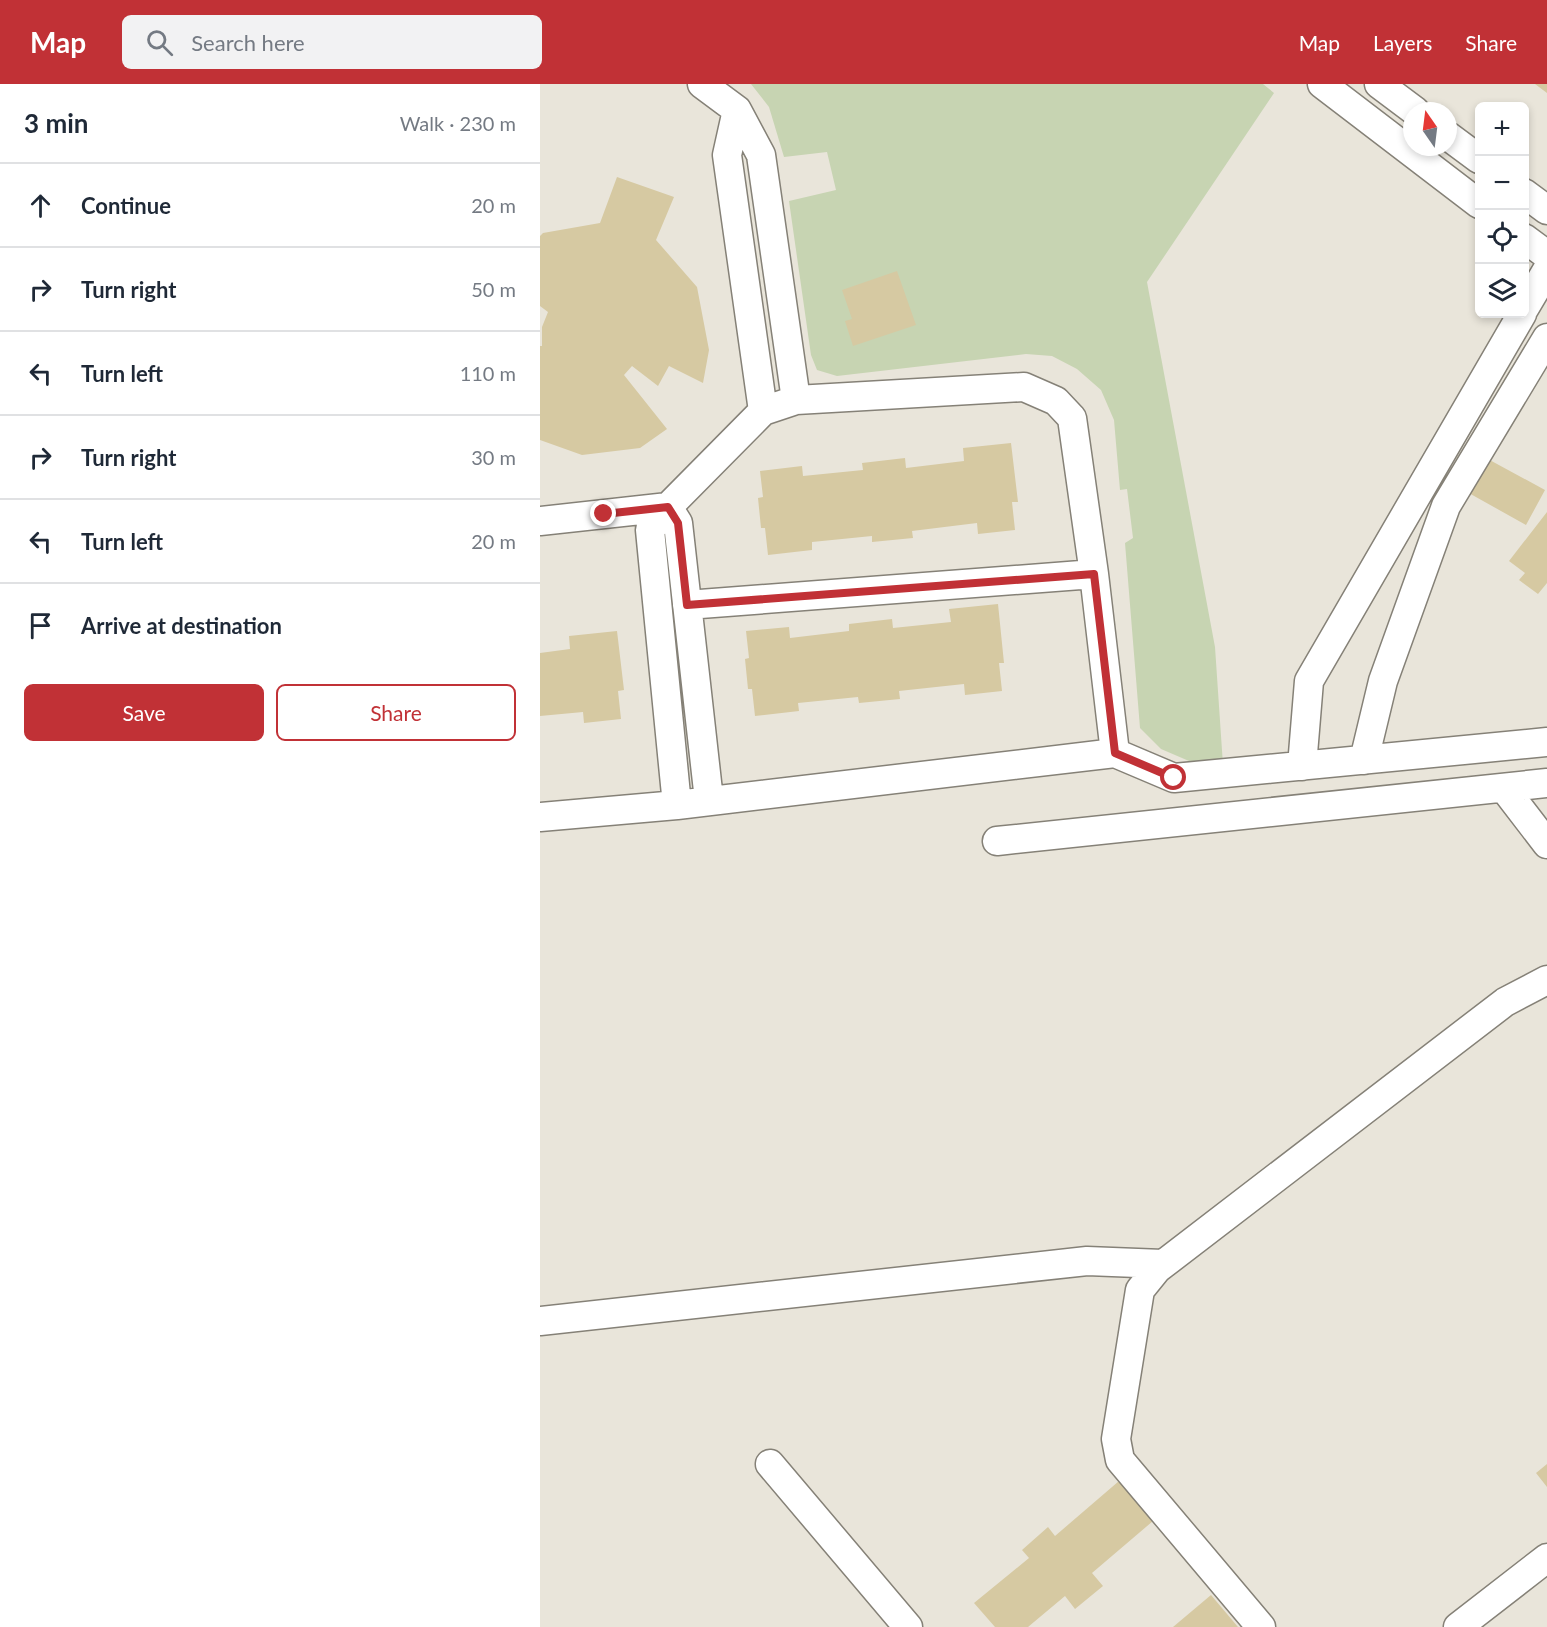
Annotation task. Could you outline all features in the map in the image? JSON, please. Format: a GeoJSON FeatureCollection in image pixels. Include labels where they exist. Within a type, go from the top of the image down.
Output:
{"type":"FeatureCollection","features":[{"type":"Feature","properties":{"kind":"lane"},"geometry":{"type":"LineString","coordinates":[[702,84],[736,110],[761,155],[796,400]]}},
{"type":"Feature","properties":{"kind":"lane"},"geometry":{"type":"LineString","coordinates":[[1322,84],[1475,201]]}},
{"type":"Feature","properties":{"kind":"lane"},"geometry":{"type":"LineString","coordinates":[[1379,84],[1403,102]]}},
{"type":"Feature","properties":{"kind":"lane"},"geometry":{"type":"LineString","coordinates":[[736,110],[727,155],[763,411]]}},
{"type":"Feature","properties":{"kind":"lane"},"geometry":{"type":"LineString","coordinates":[[1457,143],[1475,156]]}},
{"type":"Feature","properties":{"kind":"lane"},"geometry":{"type":"LineString","coordinates":[[1529,197],[1547,210]]}},
{"type":"Feature","properties":{"kind":"lane"},"geometry":{"type":"LineString","coordinates":[[1529,242],[1547,255]]}},
{"type":"Feature","properties":{"kind":"lane"},"geometry":{"type":"LineString","coordinates":[[1529,301],[1547,270]]}},
{"type":"Feature","properties":{"kind":"lane"},"geometry":{"type":"LineString","coordinates":[[1302,766],[1309,681],[1520,318]]}},
{"type":"Feature","properties":{"kind":"lane"},"geometry":{"type":"LineString","coordinates":[[1364,760],[1383,681],[1446,506],[1547,338]]}},
{"type":"Feature","properties":{"kind":"lane"},"geometry":{"type":"LineString","coordinates":[[677,805],[650,530],[668,507],[763,411],[796,400],[1024,387],[1056,401],[1072,418],[1094,574],[1115,753]]}},
{"type":"Feature","properties":{"kind":"lane"},"geometry":{"type":"LineString","coordinates":[[540,521],[668,507]]}},
{"type":"Feature","properties":{"kind":"lane"},"geometry":{"type":"LineString","coordinates":[[668,507],[678,523],[709,800]]}},
{"type":"Feature","properties":{"kind":"lane"},"geometry":{"type":"LineString","coordinates":[[687,605],[1094,574]]}},
{"type":"Feature","properties":{"kind":"lane"},"geometry":{"type":"LineString","coordinates":[[540,817],[677,805],[1115,753],[1174,778],[1547,742]]}},
{"type":"Feature","properties":{"kind":"lane"},"geometry":{"type":"LineString","coordinates":[[997,841],[1547,783]]}},
{"type":"Feature","properties":{"kind":"lane"},"geometry":{"type":"LineString","coordinates":[[1504,788],[1547,844]]}},
{"type":"Feature","properties":{"kind":"lane"},"geometry":{"type":"LineString","coordinates":[[1261,1627],[1120,1460],[1116,1439],[1140,1290],[1163,1264],[1505,1002],[1547,980]]}},
{"type":"Feature","properties":{"kind":"lane"},"geometry":{"type":"LineString","coordinates":[[540,1322],[1087,1261],[1163,1264]]}},
{"type":"Feature","properties":{"kind":"lane"},"geometry":{"type":"LineString","coordinates":[[770,1464],[908,1627]]}},
{"type":"Feature","properties":{"kind":"lane"},"geometry":{"type":"LineString","coordinates":[[1458,1627],[1547,1558]]}},
{"type":"Feature","properties":{"kind":"green space"},"geometry":{"type":"Polygon","coordinates":[[[751,84],[1263,84],[1274,93],[1147,282],[1215,647],[1223,765],[1203,767],[1161,749],[1140,728],[1125,543],[1133,538],[1127,489],[1120,490],[1114,420],[1101,390],[1077,369],[1052,356],[1026,354],[837,376],[817,370],[811,355],[789,201],[836,190],[827,152],[784,157],[769,107],[751,84]]]}},
{"type":"Feature","properties":{"kind":"building"},"geometry":{"type":"Polygon","coordinates":[[[1535,84],[1547,84],[1547,93],[1535,84]]]}},
{"type":"Feature","properties":{"kind":"building"},"geometry":{"type":"Polygon","coordinates":[[[617,177],[674,197],[656,240],[697,287],[709,350],[703,383],[669,366],[658,386],[632,366],[624,375],[667,429],[640,448],[582,455],[540,440],[540,346],[542,346],[542,327],[548,312],[540,306],[540,236],[543,233],[600,223],[617,177]]]}},
{"type":"Feature","properties":{"kind":"building"},"geometry":{"type":"Polygon","coordinates":[[[897,271],[916,325],[853,346],[845,321],[852,319],[842,290],[897,271]]]}},
{"type":"Feature","properties":{"kind":"building"},"geometry":{"type":"Polygon","coordinates":[[[1011,443],[1018,502],[1012,502],[1015,530],[978,534],[977,523],[912,531],[913,538],[872,542],[872,536],[812,542],[812,550],[768,555],[765,528],[761,528],[758,498],[763,497],[760,471],[802,466],[803,476],[863,470],[862,463],[905,458],[906,468],[964,461],[963,448],[1011,443]]]}},
{"type":"Feature","properties":{"kind":"building"},"geometry":{"type":"Polygon","coordinates":[[[1486,458],[1545,490],[1526,525],[1467,492],[1486,458]]]}},
{"type":"Feature","properties":{"kind":"building"},"geometry":{"type":"Polygon","coordinates":[[[1547,512],[1547,583],[1538,594],[1519,580],[1525,573],[1509,561],[1547,512]]]}},
{"type":"Feature","properties":{"kind":"building"},"geometry":{"type":"Polygon","coordinates":[[[998,604],[1004,663],[999,663],[1002,691],[965,695],[964,684],[899,691],[900,699],[859,703],[858,697],[798,703],[799,711],[755,716],[752,689],[748,689],[745,659],[749,658],[746,631],[789,627],[790,638],[849,631],[849,624],[892,619],[893,628],[951,622],[949,609],[998,604]]]}},
{"type":"Feature","properties":{"kind":"building"},"geometry":{"type":"Polygon","coordinates":[[[617,631],[624,690],[618,691],[621,719],[584,723],[583,712],[540,716],[540,653],[570,649],[569,636],[617,631]]]}},
{"type":"Feature","properties":{"kind":"building"},"geometry":{"type":"Polygon","coordinates":[[[1547,1464],[1547,1487],[1536,1473],[1547,1464]]]}},
{"type":"Feature","properties":{"kind":"building"},"geometry":{"type":"Polygon","coordinates":[[[1119,1481],[1153,1521],[1092,1573],[1103,1586],[1075,1609],[1065,1596],[1028,1627],[995,1627],[974,1603],[1029,1558],[1022,1550],[1048,1527],[1055,1536],[1119,1481]]]}},
{"type":"Feature","properties":{"kind":"building"},"geometry":{"type":"Polygon","coordinates":[[[1211,1595],[1238,1627],[1173,1627],[1211,1595]]]}},
{"type":"Feature","properties":{"kind":"route"},"geometry":{"type":"LineString","coordinates":[[604,514],[668,507],[678,523],[687,605],[1094,574],[1115,753],[1174,778]]}}]}
